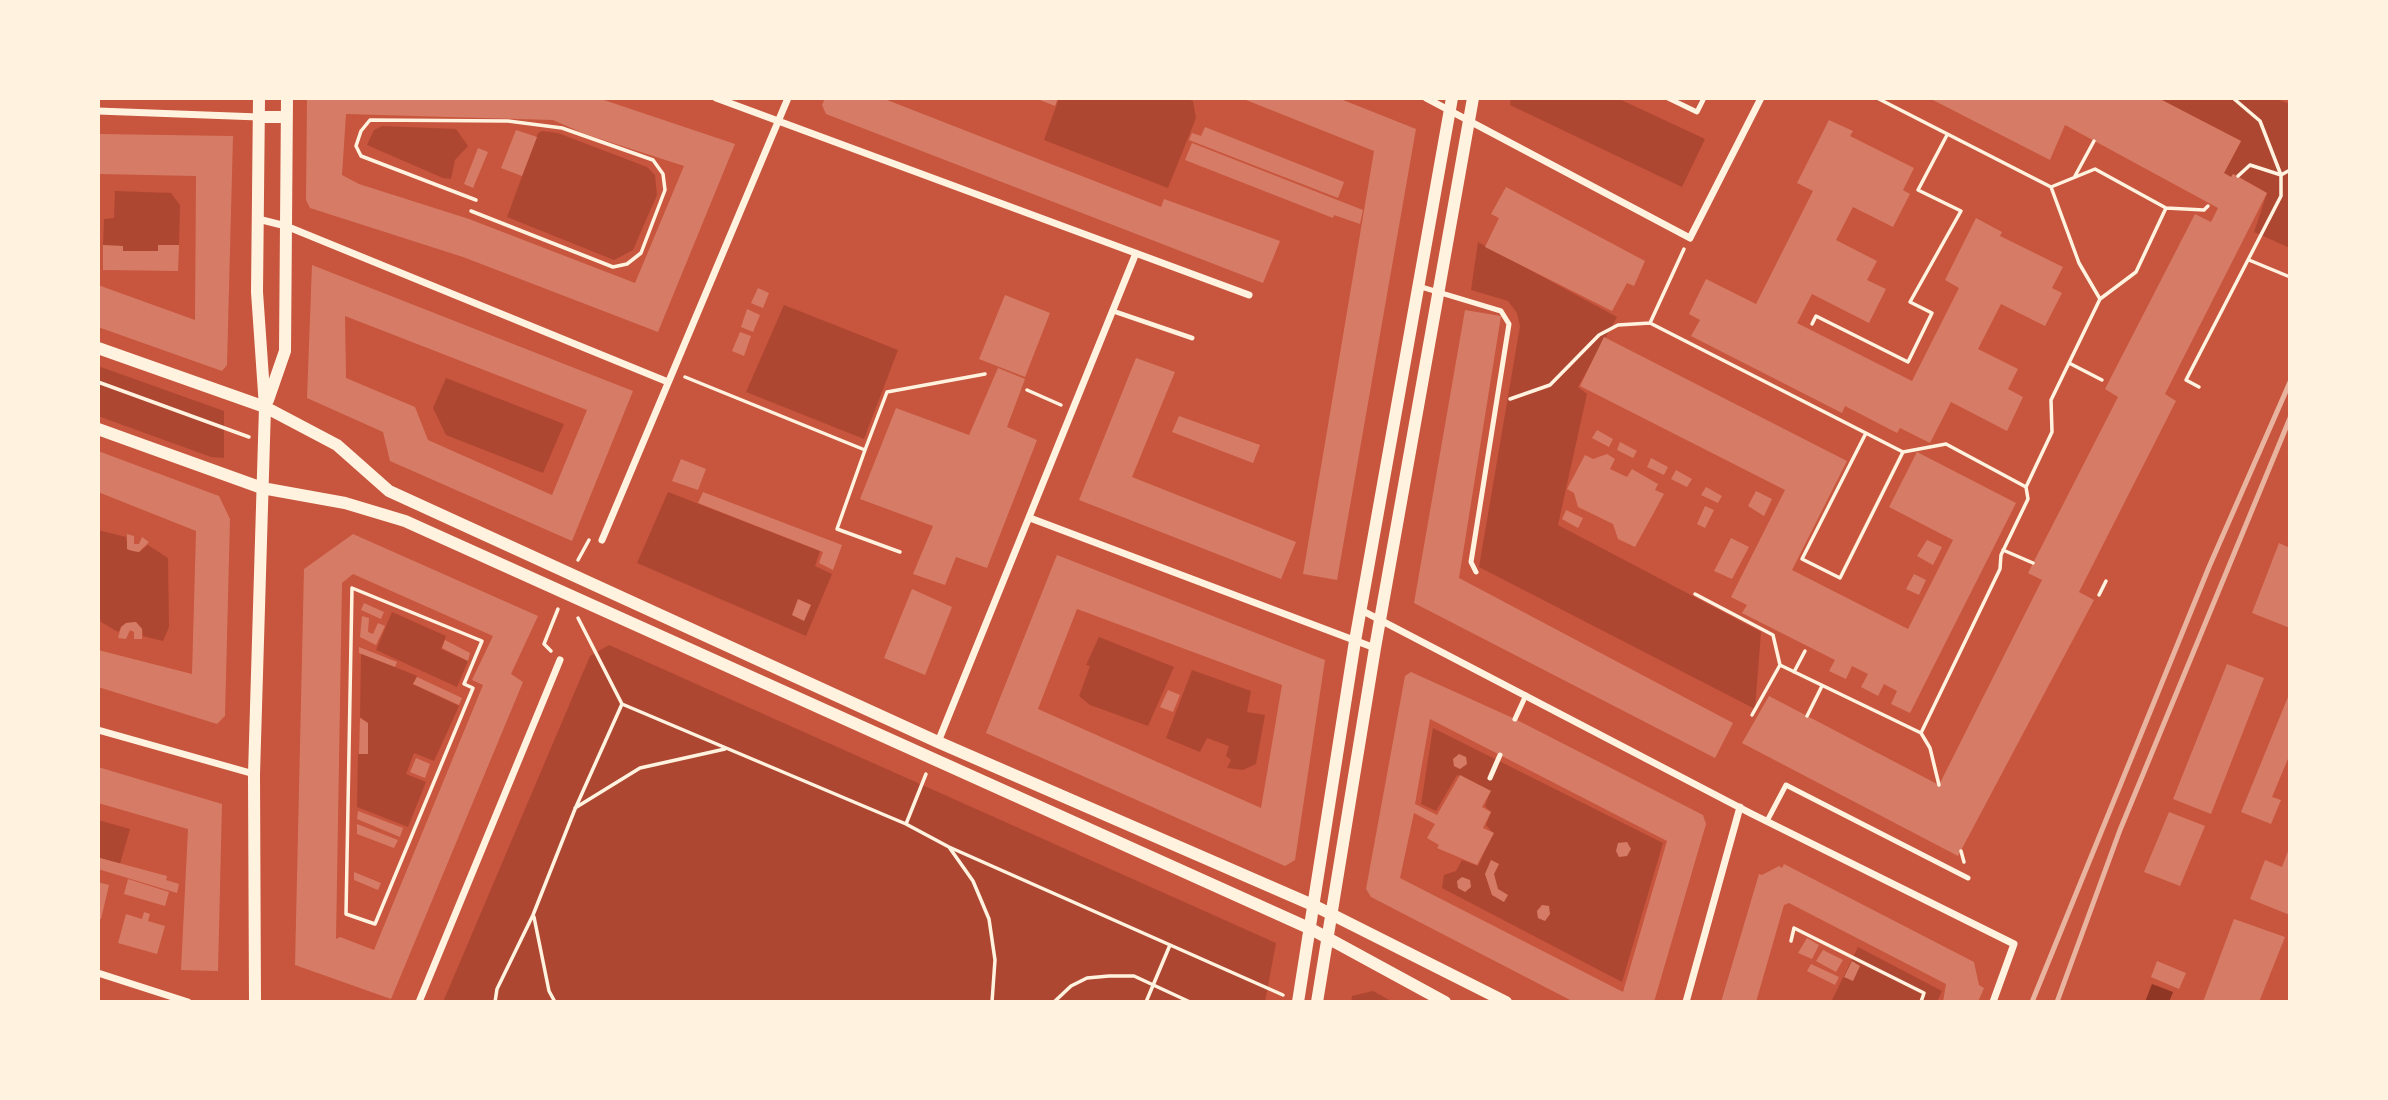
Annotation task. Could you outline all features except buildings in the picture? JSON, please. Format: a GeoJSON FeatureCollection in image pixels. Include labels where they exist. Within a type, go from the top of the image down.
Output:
{"type":"FeatureCollection","features":[{"type":"Feature","properties":{"kind":"street"},"geometry":{"type":"LineString","coordinates":[[255,1002],[254,774],[265,407],[257,292],[260,98]]}},
{"type":"Feature","properties":{"kind":"street"},"geometry":{"type":"LineString","coordinates":[[265,407],[285,351],[287,98]]}},
{"type":"Feature","properties":{"kind":"street"},"geometry":{"type":"LineString","coordinates":[[716,98],[1249,295]]}},
{"type":"Feature","properties":{"kind":"street"},"geometry":{"type":"LineString","coordinates":[[602,540],[788,98]]}},
{"type":"Feature","properties":{"kind":"street"},"geometry":{"type":"LineString","coordinates":[[1426,98],[1451,104],[1470,120],[1690,238],[1760,98]]}},
{"type":"Feature","properties":{"kind":"street"},"geometry":{"type":"LineString","coordinates":[[1317,1002],[1380,618],[1473,98]]}},
{"type":"Feature","properties":{"kind":"street"},"geometry":{"type":"LineString","coordinates":[[1298,1002],[1355,641],[1451,104]]}},
{"type":"Feature","properties":{"kind":"street"},"geometry":{"type":"LineString","coordinates":[[98,111],[286,117]]}},
{"type":"Feature","properties":{"kind":"street"},"geometry":{"type":"LineString","coordinates":[[258,219],[286,226],[668,383]]}},
{"type":"Feature","properties":{"kind":"street"},"geometry":{"type":"LineString","coordinates":[[932,761],[1136,253]]}},
{"type":"Feature","properties":{"kind":"street"},"geometry":{"type":"LineString","coordinates":[[98,348],[265,407],[337,445],[389,491],[938,742],[1315,906],[1506,1002]]}},
{"type":"Feature","properties":{"kind":"street"},"geometry":{"type":"LineString","coordinates":[[98,429],[262,488],[345,503],[405,521],[932,761],[1311,929],[1445,1002]]}},
{"type":"Feature","properties":{"kind":"street"},"geometry":{"type":"LineString","coordinates":[[1030,518],[1375,648]]}},
{"type":"Feature","properties":{"kind":"street"},"geometry":{"type":"LineString","coordinates":[[1361,610],[1767,821],[2014,944],[1993,1002]]}},
{"type":"Feature","properties":{"kind":"street"},"geometry":{"type":"LineString","coordinates":[[419,1002],[560,660]]}},
{"type":"Feature","properties":{"kind":"street"},"geometry":{"type":"LineString","coordinates":[[98,730],[254,774]]}},
{"type":"Feature","properties":{"kind":"street"},"geometry":{"type":"LineString","coordinates":[[1686,1002],[1740,807]]}},
{"type":"Feature","properties":{"kind":"street"},"geometry":{"type":"LineString","coordinates":[[98,973],[188,1002]]}},
{"type":"Feature","properties":{"kind":"lane"},"geometry":{"type":"LineString","coordinates":[[1668,98],[1697,112],[1704,98]]}},
{"type":"Feature","properties":{"kind":"lane"},"geometry":{"type":"LineString","coordinates":[[1417,286],[1439,290],[1501,311],[1509,324],[1471,562],[1476,572]]}},
{"type":"Feature","properties":{"kind":"lane"},"geometry":{"type":"LineString","coordinates":[[1113,310],[1192,338]]}},
{"type":"Feature","properties":{"kind":"lane"},"geometry":{"type":"LineString","coordinates":[[1515,719],[1526,695]]}},
{"type":"Feature","properties":{"kind":"lane"},"geometry":{"type":"LineString","coordinates":[[1490,778],[1500,755]]}},
{"type":"Feature","properties":{"kind":"lane"},"geometry":{"type":"LineString","coordinates":[[1767,821],[1786,786],[1968,878]]}},
{"type":"Feature","properties":{"kind":"path"},"geometry":{"type":"LineString","coordinates":[[1877,98],[2051,187],[2079,263],[2100,299]]}},
{"type":"Feature","properties":{"kind":"path"},"geometry":{"type":"LineString","coordinates":[[2199,387],[2186,380],[2281,196],[2281,175],[2260,121],[2240,100],[2233,98]]}},
{"type":"Feature","properties":{"kind":"path"},"geometry":{"type":"LineString","coordinates":[[471,211],[613,267],[627,264],[641,253],[666,190],[663,174],[653,160],[562,128],[508,121],[370,120],[361,131],[356,146],[361,156],[476,200]]}},
{"type":"Feature","properties":{"kind":"path"},"geometry":{"type":"LineString","coordinates":[[1812,324],[1816,316],[1908,362],[1932,313],[1910,302],[1961,211],[1918,190],[1947,135]]}},
{"type":"Feature","properties":{"kind":"path"},"geometry":{"type":"LineString","coordinates":[[2074,177],[2094,141]]}},
{"type":"Feature","properties":{"kind":"path"},"geometry":{"type":"LineString","coordinates":[[2238,176],[2250,165],[2281,175],[2290,170]]}},
{"type":"Feature","properties":{"kind":"path"},"geometry":{"type":"LineString","coordinates":[[2051,187],[2095,169],[2166,208],[2204,209],[2208,205]]}},
{"type":"Feature","properties":{"kind":"path"},"geometry":{"type":"LineString","coordinates":[[1921,733],[2000,569],[2003,550],[2028,499],[2026,487],[2052,432],[2051,400],[2100,299],[2136,272],[2166,208]]}},
{"type":"Feature","properties":{"kind":"path"},"geometry":{"type":"LineString","coordinates":[[1650,323],[1690,238]]}},
{"type":"Feature","properties":{"kind":"path"},"geometry":{"type":"LineString","coordinates":[[2249,260],[2290,277]]}},
{"type":"Feature","properties":{"kind":"path"},"geometry":{"type":"LineString","coordinates":[[1498,402],[1550,385],[1599,335],[1618,326],[1650,323],[1903,452],[1946,444],[2026,487]]}},
{"type":"Feature","properties":{"kind":"path"},"geometry":{"type":"LineString","coordinates":[[2069,363],[2102,380]]}},
{"type":"Feature","properties":{"kind":"path"},"geometry":{"type":"LineString","coordinates":[[673,372],[865,450]]}},
{"type":"Feature","properties":{"kind":"path"},"geometry":{"type":"LineString","coordinates":[[900,552],[837,529],[887,392],[985,374]]}},
{"type":"Feature","properties":{"kind":"path"},"geometry":{"type":"LineString","coordinates":[[98,382],[264,442]]}},
{"type":"Feature","properties":{"kind":"path"},"geometry":{"type":"LineString","coordinates":[[1027,390],[1072,410]]}},
{"type":"Feature","properties":{"kind":"path"},"geometry":{"type":"LineString","coordinates":[[1866,433],[1802,559],[1840,578],[1903,452]]}},
{"type":"Feature","properties":{"kind":"path"},"geometry":{"type":"LineString","coordinates":[[2003,550],[2033,563]]}},
{"type":"Feature","properties":{"kind":"path"},"geometry":{"type":"LineString","coordinates":[[2099,595],[2106,581]]}},
{"type":"Feature","properties":{"kind":"path"},"geometry":{"type":"LineString","coordinates":[[352,588],[482,641],[464,684],[473,688],[375,924],[346,914],[352,588]]}},
{"type":"Feature","properties":{"kind":"path"},"geometry":{"type":"LineString","coordinates":[[565,592],[622,704],[906,824],[949,847],[1298,1002]]}},
{"type":"Feature","properties":{"kind":"path"},"geometry":{"type":"LineString","coordinates":[[1695,594],[1773,635],[1780,664],[1752,715]]}},
{"type":"Feature","properties":{"kind":"path"},"geometry":{"type":"LineString","coordinates":[[1794,672],[1805,651]]}},
{"type":"Feature","properties":{"kind":"path"},"geometry":{"type":"LineString","coordinates":[[1780,664],[1921,733],[1930,748],[1939,785]]}},
{"type":"Feature","properties":{"kind":"path"},"geometry":{"type":"LineString","coordinates":[[1807,716],[1822,686]]}},
{"type":"Feature","properties":{"kind":"path"},"geometry":{"type":"LineString","coordinates":[[495,1002],[497,989],[533,915],[575,809],[622,704]]}},
{"type":"Feature","properties":{"kind":"path"},"geometry":{"type":"LineString","coordinates":[[575,809],[640,768],[727,748]]}},
{"type":"Feature","properties":{"kind":"path"},"geometry":{"type":"LineString","coordinates":[[906,824],[932,761]]}},
{"type":"Feature","properties":{"kind":"path"},"geometry":{"type":"LineString","coordinates":[[949,847],[973,881],[989,919],[995,960],[992,1002]]}},
{"type":"Feature","properties":{"kind":"path"},"geometry":{"type":"LineString","coordinates":[[533,915],[549,991],[555,1002]]}},
{"type":"Feature","properties":{"kind":"path"},"geometry":{"type":"LineString","coordinates":[[1791,941],[1794,928],[1924,993],[1921,1002]]}},
{"type":"Feature","properties":{"kind":"path"},"geometry":{"type":"LineString","coordinates":[[1146,1002],[1170,945]]}},
{"type":"Feature","properties":{"kind":"path"},"geometry":{"type":"LineString","coordinates":[[1054,1002],[1071,986],[1087,978],[1134,976],[1190,1002]]}},
{"type":"Feature","properties":{"kind":"shaded area"},"geometry":{"type":"Polygon","coordinates":[[[1059,98],[1184,98],[1193,101],[1196,118],[1168,188],[1044,140],[1059,98]]]}},
{"type":"Feature","properties":{"kind":"shaded area"},"geometry":{"type":"Polygon","coordinates":[[[1511,98],[1617,98],[1705,139],[1682,187],[1510,105],[1511,98]]]}},
{"type":"Feature","properties":{"kind":"shaded area"},"geometry":{"type":"Polygon","coordinates":[[[2158,98],[2274,98],[2290,104],[2290,248],[2254,232],[2267,193],[2234,174],[2231,177],[2224,173],[2241,141],[2158,98]]]}},
{"type":"Feature","properties":{"kind":"shaded area"},"geometry":{"type":"Polygon","coordinates":[[[382,126],[456,129],[468,146],[455,160],[451,179],[443,178],[367,145],[374,130],[382,126]]]}},
{"type":"Feature","properties":{"kind":"shaded area"},"geometry":{"type":"Polygon","coordinates":[[[538,133],[558,133],[647,167],[655,175],[657,195],[633,250],[614,260],[507,217],[538,133]]]}},
{"type":"Feature","properties":{"kind":"shaded area"},"geometry":{"type":"Polygon","coordinates":[[[115,191],[171,193],[180,205],[179,245],[158,245],[158,251],[123,251],[103,245],[104,219],[114,218],[115,191]]]}},
{"type":"Feature","properties":{"kind":"shaded area"},"geometry":{"type":"Polygon","coordinates":[[[1478,242],[1617,317],[1578,387],[1587,394],[1558,525],[1761,632],[1755,709],[1479,567],[1520,326],[1517,313],[1508,301],[1471,290],[1478,242]]]}},
{"type":"Feature","properties":{"kind":"shaded area"},"geometry":{"type":"Polygon","coordinates":[[[784,305],[898,350],[864,439],[746,392],[784,305]]]}},
{"type":"Feature","properties":{"kind":"shaded area"},"geometry":{"type":"Polygon","coordinates":[[[98,366],[224,411],[224,458],[211,457],[98,416],[98,366]]]}},
{"type":"Feature","properties":{"kind":"shaded area"},"geometry":{"type":"Polygon","coordinates":[[[446,378],[564,424],[543,473],[446,435],[433,408],[446,378]]]}},
{"type":"Feature","properties":{"kind":"shaded area"},"geometry":{"type":"Polygon","coordinates":[[[668,492],[820,551],[815,566],[832,574],[806,636],[637,563],[668,492]]]}},
{"type":"Feature","properties":{"kind":"shaded area"},"geometry":{"type":"Polygon","coordinates":[[[98,530],[126,537],[128,550],[139,552],[148,545],[168,558],[169,627],[163,641],[143,636],[142,628],[135,622],[126,623],[118,632],[101,622],[98,614],[98,530]]]}},
{"type":"Feature","properties":{"kind":"shaded area"},"geometry":{"type":"Polygon","coordinates":[[[392,612],[446,636],[441,649],[468,661],[457,687],[376,650],[392,612]]]}},
{"type":"Feature","properties":{"kind":"shaded area"},"geometry":{"type":"Polygon","coordinates":[[[1099,637],[1174,667],[1148,726],[1090,705],[1079,696],[1090,666],[1086,665],[1099,637]]]}},
{"type":"Feature","properties":{"kind":"shaded area"},"geometry":{"type":"Polygon","coordinates":[[[609,645],[1276,943],[1265,1002],[443,1002],[590,656],[609,645]]]}},
{"type":"Feature","properties":{"kind":"shaded area"},"geometry":{"type":"Polygon","coordinates":[[[361,653],[417,676],[413,684],[459,706],[434,761],[414,753],[406,774],[426,782],[408,827],[357,807],[358,754],[368,754],[368,723],[360,717],[361,653]]]}},
{"type":"Feature","properties":{"kind":"shaded area"},"geometry":{"type":"Polygon","coordinates":[[[1192,670],[1251,691],[1247,712],[1265,715],[1256,764],[1243,770],[1227,768],[1231,760],[1226,756],[1229,746],[1207,738],[1200,752],[1166,738],[1192,670]]]}},
{"type":"Feature","properties":{"kind":"shaded area"},"geometry":{"type":"Polygon","coordinates":[[[1433,728],[1663,843],[1622,982],[1442,888],[1444,875],[1456,871],[1462,860],[1478,866],[1493,833],[1486,825],[1491,812],[1485,806],[1490,791],[1457,775],[1436,811],[1421,804],[1433,728]]]}},
{"type":"Feature","properties":{"kind":"shaded area"},"geometry":{"type":"Polygon","coordinates":[[[98,820],[130,829],[120,864],[100,858],[98,862],[98,820]]]}},
{"type":"Feature","properties":{"kind":"shaded area"},"geometry":{"type":"Polygon","coordinates":[[[1858,947],[1942,991],[1937,1002],[1831,1002],[1858,947]]]}},
{"type":"Feature","properties":{"kind":"shaded area"},"geometry":{"type":"Polygon","coordinates":[[[2152,984],[2173,992],[2169,1002],[2145,1002],[2152,984]]]}},
{"type":"Feature","properties":{"kind":"shaded area"},"geometry":{"type":"Polygon","coordinates":[[[1373,991],[1393,1002],[1351,1002],[1352,996],[1373,991]]]}},
{"type":"Feature","properties":{"kind":"railway"},"geometry":{"type":"LineString","coordinates":[[2032,1002],[2209,567],[2290,382]]}},
{"type":"Feature","properties":{"kind":"railway"},"geometry":{"type":"LineString","coordinates":[[2057,1002],[2120,830],[2290,418]]}}]}
